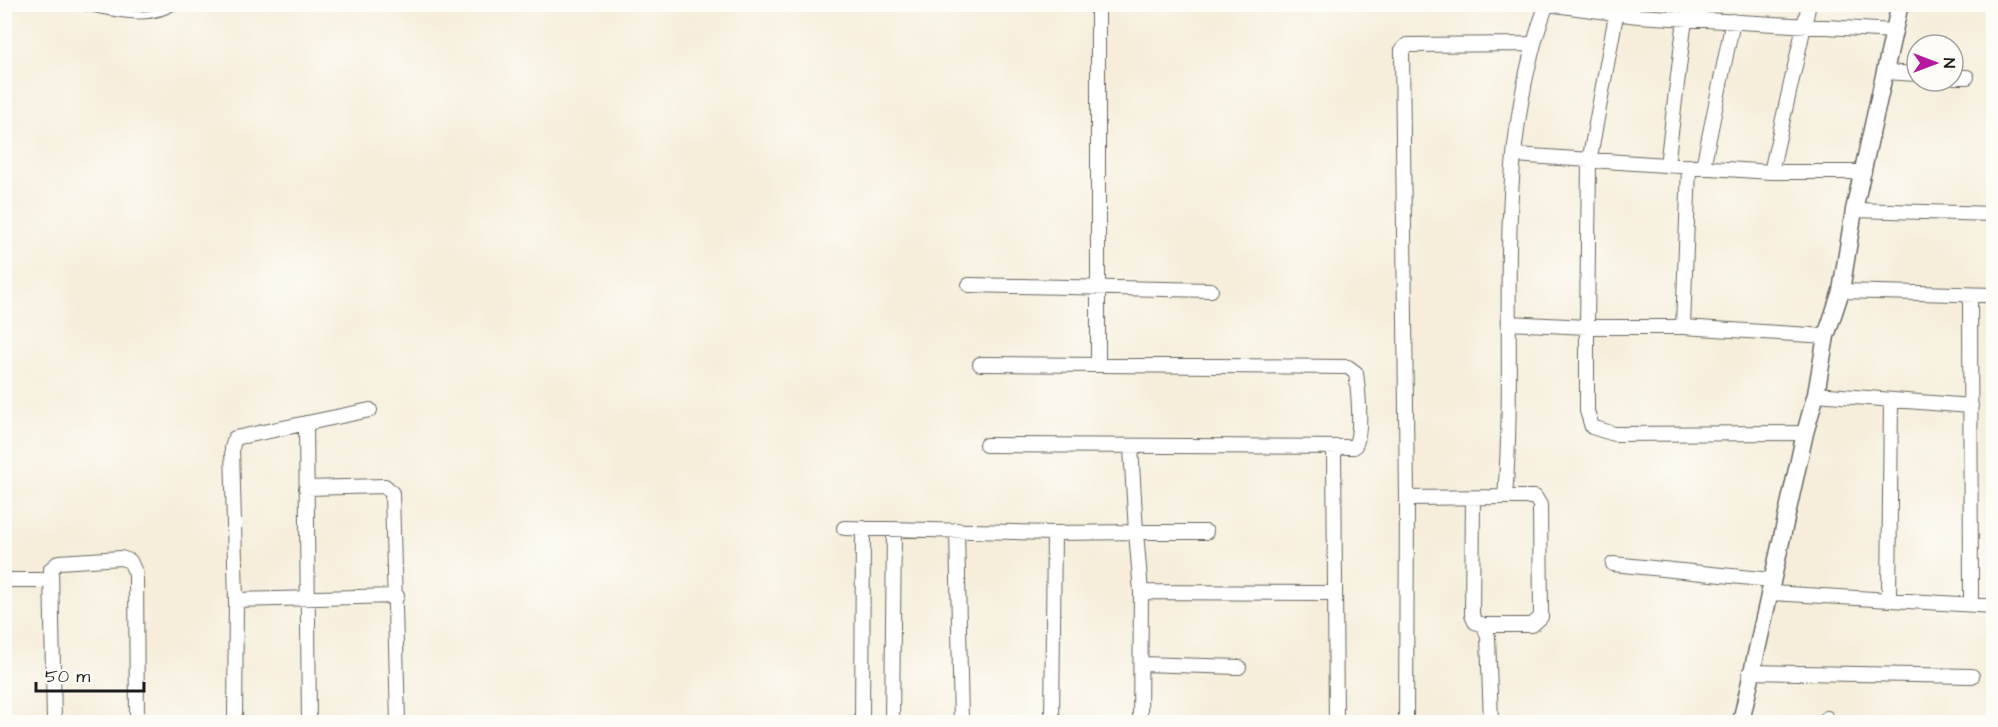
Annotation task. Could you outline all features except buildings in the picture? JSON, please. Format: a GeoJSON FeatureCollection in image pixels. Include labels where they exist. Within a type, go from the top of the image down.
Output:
{"type":"FeatureCollection","features":[{"type":"Feature","properties":{"kind":"street"},"geometry":{"type":"LineString","coordinates":[[1098,4],[1098,365]]}},
{"type":"Feature","properties":{"kind":"street"},"geometry":{"type":"LineString","coordinates":[[1771,172],[1809,4]]}},
{"type":"Feature","properties":{"kind":"street"},"geometry":{"type":"LineString","coordinates":[[1741,723],[1750,672],[1816,394],[1826,336],[1840,291],[1854,210],[1900,4]]}},
{"type":"Feature","properties":{"kind":"street"},"geometry":{"type":"LineString","coordinates":[[1505,497],[1509,240],[1515,155],[1532,44],[1547,5],[1617,9],[1685,19],[1894,31]]}},
{"type":"Feature","properties":{"kind":"street"},"geometry":{"type":"LineString","coordinates":[[1617,9],[1589,162],[1587,411],[1592,427],[1600,432],[1614,434],[1805,433]]}},
{"type":"Feature","properties":{"kind":"street"},"geometry":{"type":"LineString","coordinates":[[1667,165],[1685,19]]}},
{"type":"Feature","properties":{"kind":"street"},"geometry":{"type":"LineString","coordinates":[[1683,327],[1696,167],[1732,21]]}},
{"type":"Feature","properties":{"kind":"street"},"geometry":{"type":"LineString","coordinates":[[1406,723],[1407,498],[1401,50],[1407,45],[1532,44]]}},
{"type":"Feature","properties":{"kind":"street"},"geometry":{"type":"LineString","coordinates":[[1885,72],[1905,73]]}},
{"type":"Feature","properties":{"kind":"street"},"geometry":{"type":"LineString","coordinates":[[1515,155],[1589,162],[1771,172],[1864,172]]}},
{"type":"Feature","properties":{"kind":"street"},"geometry":{"type":"LineString","coordinates":[[1854,210],[1994,214]]}},
{"type":"Feature","properties":{"kind":"street"},"geometry":{"type":"LineString","coordinates":[[969,285],[1211,290]]}},
{"type":"Feature","properties":{"kind":"street"},"geometry":{"type":"LineString","coordinates":[[1840,291],[1994,295]]}},
{"type":"Feature","properties":{"kind":"street"},"geometry":{"type":"LineString","coordinates":[[1970,296],[1971,603]]}},
{"type":"Feature","properties":{"kind":"street"},"geometry":{"type":"LineString","coordinates":[[1509,323],[1587,327],[1683,327],[1826,336]]}},
{"type":"Feature","properties":{"kind":"street"},"geometry":{"type":"LineString","coordinates":[[980,364],[1352,369],[1357,383],[1358,442],[1354,447],[1334,449],[986,445]]}},
{"type":"Feature","properties":{"kind":"street"},"geometry":{"type":"LineString","coordinates":[[1816,394],[1971,406]]}},
{"type":"Feature","properties":{"kind":"street"},"geometry":{"type":"LineString","coordinates":[[1889,600],[1891,401]]}},
{"type":"Feature","properties":{"kind":"street"},"geometry":{"type":"LineString","coordinates":[[235,723],[234,440],[239,436],[370,410]]}},
{"type":"Feature","properties":{"kind":"street"},"geometry":{"type":"LineString","coordinates":[[306,423],[309,723]]}},
{"type":"Feature","properties":{"kind":"street"},"geometry":{"type":"LineString","coordinates":[[1131,447],[1140,592],[1140,723]]}},
{"type":"Feature","properties":{"kind":"street"},"geometry":{"type":"LineString","coordinates":[[1334,449],[1333,593],[1336,723]]}},
{"type":"Feature","properties":{"kind":"street"},"geometry":{"type":"LineString","coordinates":[[306,488],[385,486],[389,489],[393,499],[398,723]]}},
{"type":"Feature","properties":{"kind":"street"},"geometry":{"type":"LineString","coordinates":[[1407,498],[1534,497],[1540,505],[1541,617],[1532,625],[1484,625],[1475,622],[1472,615],[1473,498]]}},
{"type":"Feature","properties":{"kind":"street"},"geometry":{"type":"LineString","coordinates":[[844,528],[1054,533],[1206,532]]}},
{"type":"Feature","properties":{"kind":"street"},"geometry":{"type":"LineString","coordinates":[[862,723],[863,528]]}},
{"type":"Feature","properties":{"kind":"street"},"geometry":{"type":"LineString","coordinates":[[892,723],[894,529]]}},
{"type":"Feature","properties":{"kind":"street"},"geometry":{"type":"LineString","coordinates":[[957,530],[961,723]]}},
{"type":"Feature","properties":{"kind":"street"},"geometry":{"type":"LineString","coordinates":[[1052,723],[1054,533]]}},
{"type":"Feature","properties":{"kind":"street"},"geometry":{"type":"LineString","coordinates":[[54,723],[49,580],[51,569],[59,562],[121,558],[133,565],[136,574],[137,723]]}},
{"type":"Feature","properties":{"kind":"street"},"geometry":{"type":"LineString","coordinates":[[1613,564],[1771,587],[1889,600],[1994,606]]}},
{"type":"Feature","properties":{"kind":"street"},"geometry":{"type":"LineString","coordinates":[[4,580],[49,580]]}},
{"type":"Feature","properties":{"kind":"street"},"geometry":{"type":"LineString","coordinates":[[1140,592],[1333,593]]}},
{"type":"Feature","properties":{"kind":"street"},"geometry":{"type":"LineString","coordinates":[[236,600],[396,596]]}},
{"type":"Feature","properties":{"kind":"street"},"geometry":{"type":"LineString","coordinates":[[1484,625],[1488,637],[1491,723]]}},
{"type":"Feature","properties":{"kind":"street"},"geometry":{"type":"LineString","coordinates":[[1141,664],[1239,667]]}},
{"type":"Feature","properties":{"kind":"street"},"geometry":{"type":"LineString","coordinates":[[1750,672],[1972,676]]}},
{"type":"Feature","properties":{"kind":"lane"},"geometry":{"type":"LineString","coordinates":[[70,4],[129,15],[154,15],[177,4]]}}]}
